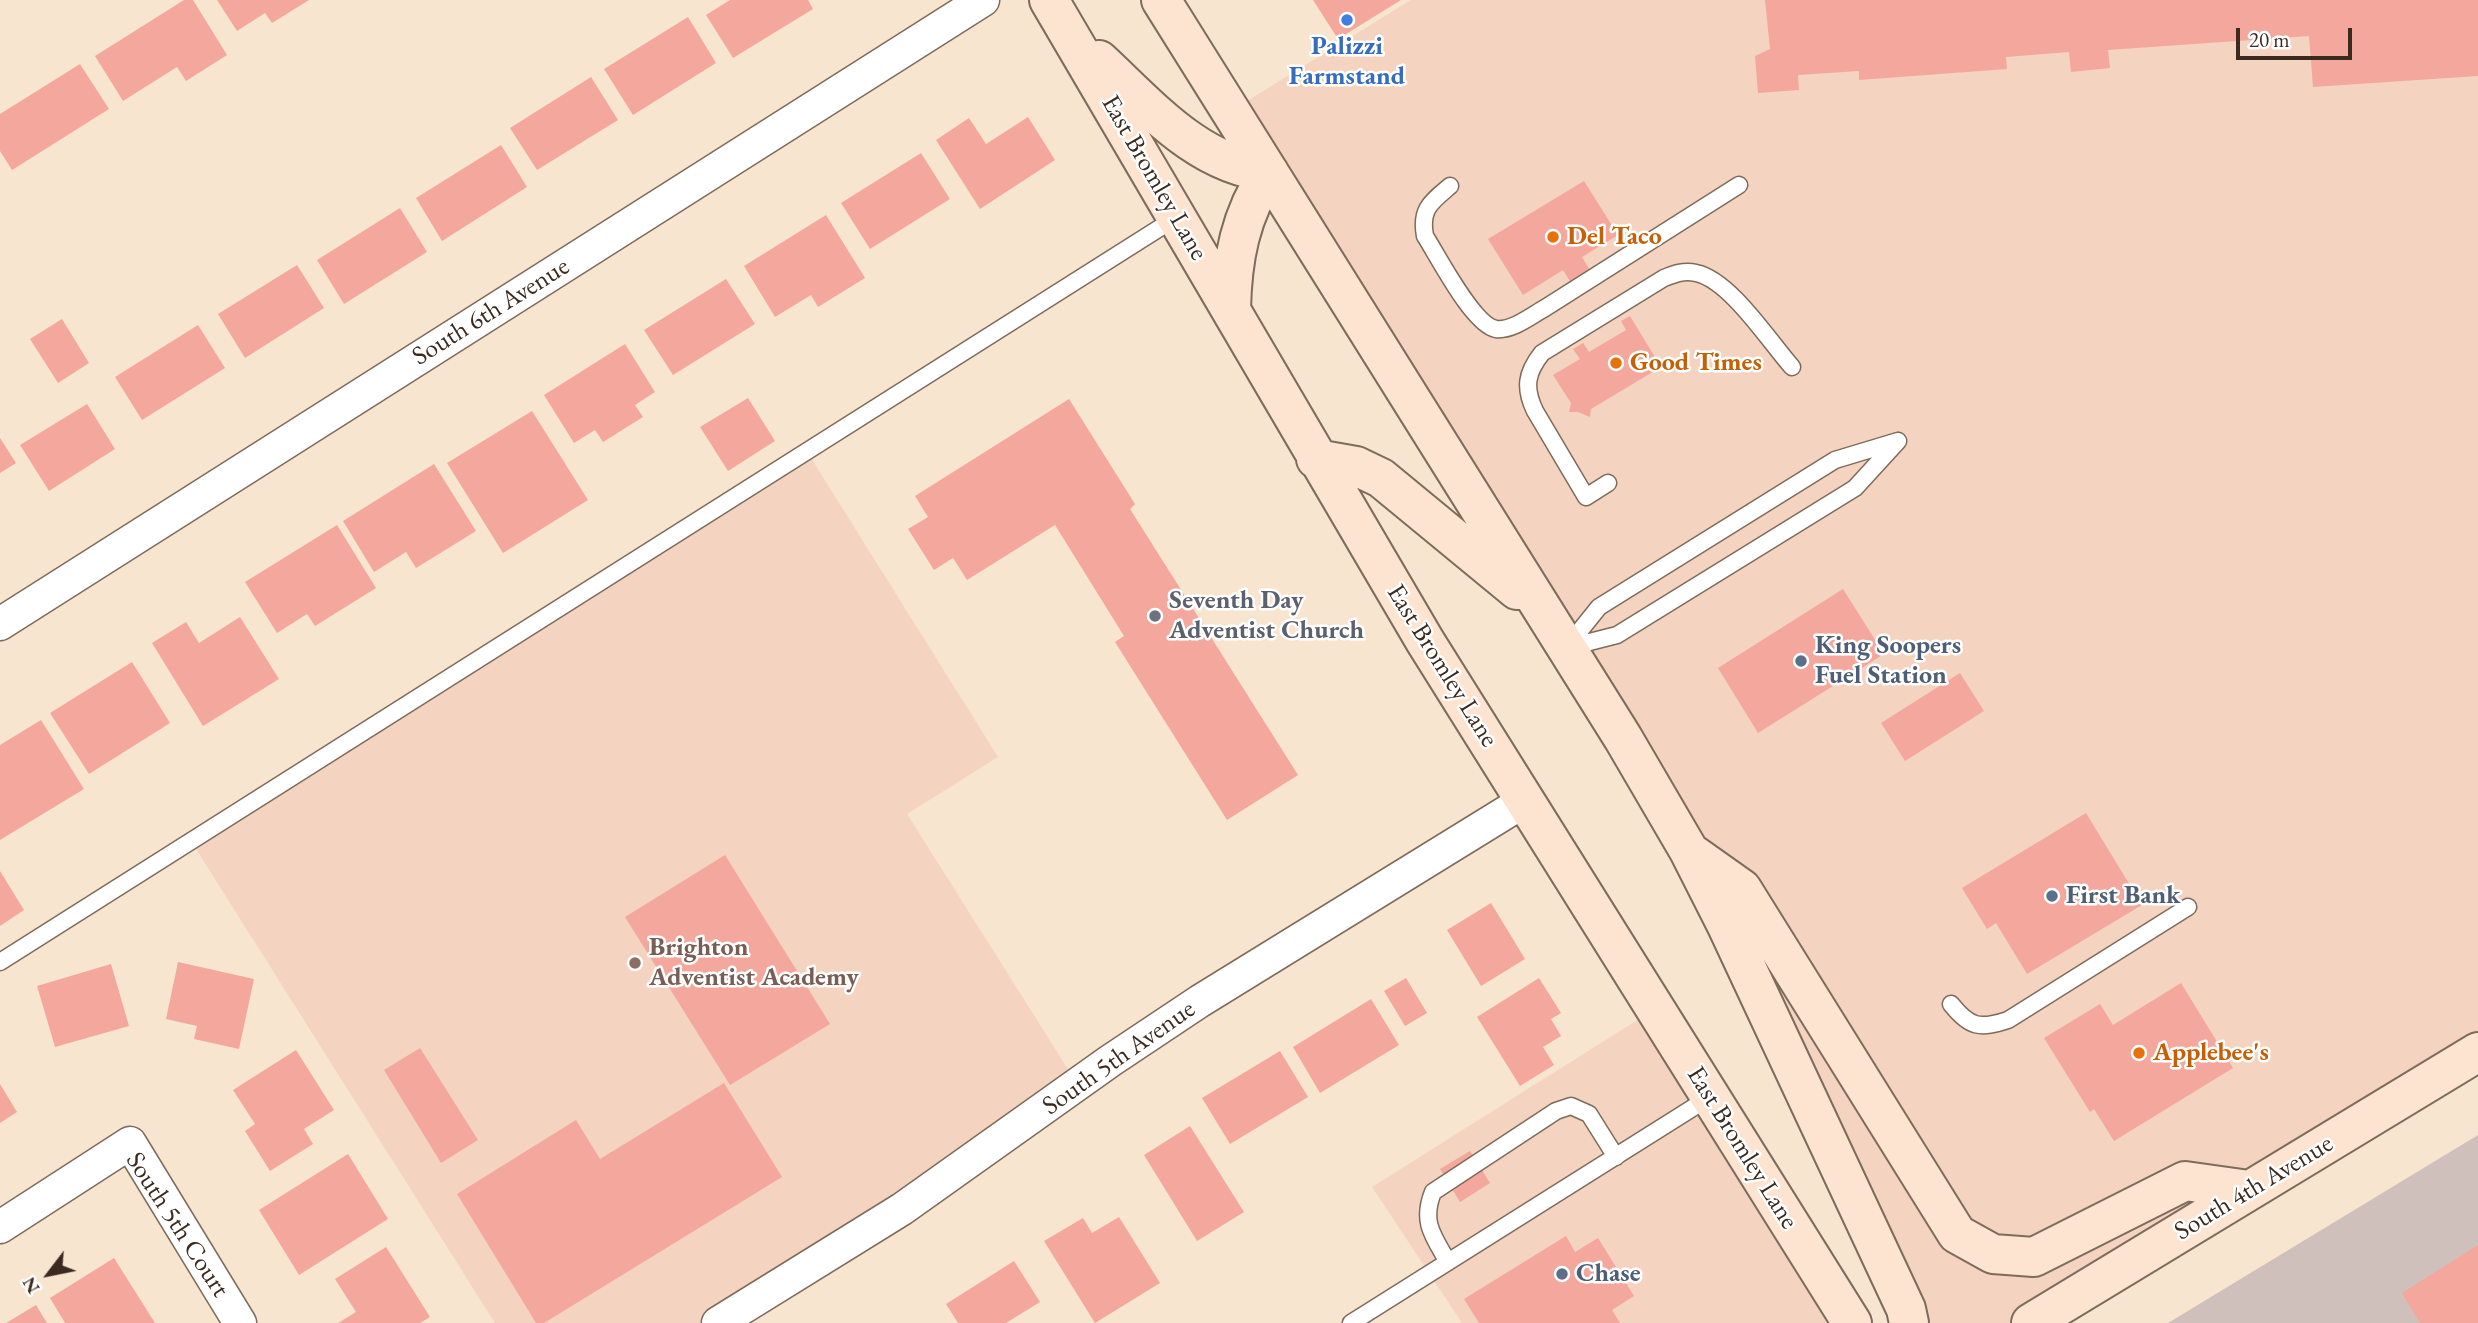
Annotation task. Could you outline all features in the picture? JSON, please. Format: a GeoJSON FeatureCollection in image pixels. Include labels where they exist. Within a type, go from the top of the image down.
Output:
{"type":"FeatureCollection","features":[{"type":"Feature","properties":{"kind":"main road"},"geometry":{"type":"LineString","coordinates":[[1161,0],[1566,648],[1689,851],[1827,1137],[1906,1309],[1909,1323]]}},
{"type":"Feature","properties":{"kind":"main road"},"geometry":{"type":"LineString","coordinates":[[1058,15],[1180,134],[1236,166],[1269,172]]}},
{"type":"Feature","properties":{"kind":"main road","name":"East Bromley Lane"},"geometry":{"type":"LineString","coordinates":[[1058,15],[1317,459],[1525,800],[1852,1323]]}},
{"type":"Feature","properties":{"kind":"main road"},"geometry":{"type":"LineString","coordinates":[[1231,310],[1233,267],[1241,227],[1257,190],[1269,172]]}},
{"type":"Feature","properties":{"kind":"main road"},"geometry":{"type":"LineString","coordinates":[[1317,459],[1356,466],[1381,478],[1543,611]]}},
{"type":"Feature","properties":{"kind":"main road"},"geometry":{"type":"LineString","coordinates":[[1689,851],[1742,889],[1957,1234],[1993,1254],[2034,1258],[2185,1181],[2249,1190]]}},
{"type":"Feature","properties":{"kind":"main road","name":"South 4th Avenue"},"geometry":{"type":"LineString","coordinates":[[2031,1323],[2478,1052]]}},
{"type":"Feature","properties":{"kind":"street","name":"South 6th Avenue"},"geometry":{"type":"LineString","coordinates":[[0,624],[983,0]]}},
{"type":"Feature","properties":{"kind":"street","name":"South 5th Avenue"},"geometry":{"type":"LineString","coordinates":[[718,1323],[902,1209],[1200,1001],[1525,800]]}},
{"type":"Feature","properties":{"kind":"street","name":"South 5th Court"},"geometry":{"type":"LineString","coordinates":[[0,1227],[130,1143],[240,1323]]}},
{"type":"Feature","properties":{"kind":"lane"},"geometry":{"type":"LineString","coordinates":[[1450,186],[1426,205],[1422,220],[1425,236],[1480,322],[1496,329],[1516,325],[1545,308],[1739,186]]}},
{"type":"Feature","properties":{"kind":"lane"},"geometry":{"type":"LineString","coordinates":[[0,962],[1177,217]]}},
{"type":"Feature","properties":{"kind":"lane"},"geometry":{"type":"LineString","coordinates":[[1608,483],[1586,497],[1528,397],[1527,382],[1532,366],[1553,346],[1664,278],[1680,272],[1696,273],[1728,292],[1792,367]]}},
{"type":"Feature","properties":{"kind":"lane"},"geometry":{"type":"LineString","coordinates":[[1898,441],[1855,488],[1617,635],[1566,648],[1599,607],[1812,474],[1835,460],[1898,441]]}},
{"type":"Feature","properties":{"kind":"lane"},"geometry":{"type":"LineString","coordinates":[[1951,1004],[1962,1018],[1977,1026],[2008,1020],[2188,907]]}},
{"type":"Feature","properties":{"kind":"lane"},"geometry":{"type":"LineString","coordinates":[[1351,1323],[1710,1097]]}},
{"type":"Feature","properties":{"kind":"lane"},"geometry":{"type":"LineString","coordinates":[[1448,1262],[1433,1236],[1425,1211],[1433,1192],[1556,1111],[1571,1106],[1589,1114],[1616,1157]]}},
{"type":"Feature","properties":{"kind":"shaded area"},"geometry":{"type":"Polygon","coordinates":[[[1411,0],[2478,0],[2478,1052],[2031,1323],[1909,1323],[1566,648],[1234,109],[1411,0]]]}},
{"type":"Feature","properties":{"kind":"shaded area","name":"Brighton Adventist Academy"},"geometry":{"type":"Polygon","coordinates":[[[806,450],[998,757],[907,814],[1078,1085],[718,1323],[495,1323],[191,841],[806,450]]]}},
{"type":"Feature","properties":{"kind":"shaded area"},"geometry":{"type":"Polygon","coordinates":[[[1655,1009],[1852,1323],[1462,1323],[1372,1187],[1655,1009]]]}},
{"type":"Feature","properties":{"kind":"shaded area"},"geometry":{"type":"Polygon","coordinates":[[[2478,1135],[2478,1323],[2168,1323],[2478,1135]]]}},
{"type":"Feature","properties":{"kind":"building"},"geometry":{"type":"Polygon","coordinates":[[[184,0],[193,0],[227,55],[186,81],[177,67],[123,101],[95,56],[184,0]]]}},
{"type":"Feature","properties":{"kind":"building"},"geometry":{"type":"Polygon","coordinates":[[[217,0],[309,0],[272,23],[265,13],[237,31],[217,0]]]}},
{"type":"Feature","properties":{"kind":"building"},"geometry":{"type":"Polygon","coordinates":[[[730,0],[808,0],[813,9],[733,58],[706,15],[730,0]]]}},
{"type":"Feature","properties":{"kind":"building","name":"Palizzi Farmstand"},"geometry":{"type":"Polygon","coordinates":[[[1313,0],[1401,0],[1338,39],[1313,0]]]}},
{"type":"Feature","properties":{"kind":"building"},"geometry":{"type":"Polygon","coordinates":[[[1765,0],[2478,0],[2478,76],[2313,87],[2309,36],[2108,50],[2110,68],[2071,72],[2069,52],[2006,57],[2007,69],[1859,80],[1859,71],[1798,75],[1799,90],[1758,93],[1755,56],[1770,49],[1765,0]]]}},
{"type":"Feature","properties":{"kind":"building"},"geometry":{"type":"Polygon","coordinates":[[[688,17],[716,63],[633,115],[604,69],[688,17]]]}},
{"type":"Feature","properties":{"kind":"building"},"geometry":{"type":"Polygon","coordinates":[[[80,64],[109,109],[12,170],[0,151],[0,114],[80,64]]]}},
{"type":"Feature","properties":{"kind":"building"},"geometry":{"type":"Polygon","coordinates":[[[591,77],[618,120],[537,170],[510,128],[591,77]]]}},
{"type":"Feature","properties":{"kind":"building"},"geometry":{"type":"Polygon","coordinates":[[[1028,117],[1055,160],[980,209],[936,140],[969,118],[986,144],[1028,117]]]}},
{"type":"Feature","properties":{"kind":"building"},"geometry":{"type":"Polygon","coordinates":[[[501,145],[527,187],[442,241],[416,198],[501,145]]]}},
{"type":"Feature","properties":{"kind":"building"},"geometry":{"type":"Polygon","coordinates":[[[921,153],[950,199],[870,249],[841,203],[921,153]]]}},
{"type":"Feature","properties":{"kind":"building","name":"Del Taco"},"geometry":{"type":"Polygon","coordinates":[[[1584,181],[1618,235],[1582,257],[1591,272],[1571,283],[1563,270],[1523,295],[1488,239],[1584,181]]]}},
{"type":"Feature","properties":{"kind":"building"},"geometry":{"type":"Polygon","coordinates":[[[400,208],[427,252],[344,304],[317,260],[400,208]]]}},
{"type":"Feature","properties":{"kind":"building"},"geometry":{"type":"Polygon","coordinates":[[[826,215],[865,278],[818,307],[811,295],[775,317],[744,266],[826,215]]]}},
{"type":"Feature","properties":{"kind":"building"},"geometry":{"type":"Polygon","coordinates":[[[297,265],[324,308],[245,358],[218,314],[297,265]]]}},
{"type":"Feature","properties":{"kind":"building"},"geometry":{"type":"Polygon","coordinates":[[[726,279],[755,324],[673,375],[644,330],[726,279]]]}},
{"type":"Feature","properties":{"kind":"building","name":"Good Times"},"geometry":{"type":"Polygon","coordinates":[[[1630,316],[1661,367],[1591,409],[1590,417],[1569,412],[1571,403],[1553,375],[1580,359],[1573,349],[1583,343],[1589,352],[1626,330],[1621,321],[1630,316]]]}},
{"type":"Feature","properties":{"kind":"building"},"geometry":{"type":"Polygon","coordinates":[[[62,319],[89,363],[58,383],[30,339],[62,319]]]}},
{"type":"Feature","properties":{"kind":"building"},"geometry":{"type":"Polygon","coordinates":[[[198,325],[225,368],[142,420],[115,377],[198,325]]]}},
{"type":"Feature","properties":{"kind":"building"},"geometry":{"type":"Polygon","coordinates":[[[625,344],[655,392],[635,405],[643,417],[603,442],[595,430],[574,443],[544,395],[625,344]]]}},
{"type":"Feature","properties":{"kind":"building"},"geometry":{"type":"Polygon","coordinates":[[[748,398],[775,441],[728,471],[700,427],[748,398]]]}},
{"type":"Feature","properties":{"kind":"building","name":"Seventh Day Adventist Church"},"geometry":{"type":"Polygon","coordinates":[[[1069,399],[1135,504],[1130,509],[1298,775],[1227,820],[1115,642],[1124,636],[1055,525],[967,580],[953,558],[934,570],[908,529],[928,517],[915,496],[1069,399]]]}},
{"type":"Feature","properties":{"kind":"building"},"geometry":{"type":"Polygon","coordinates":[[[87,404],[115,449],[49,491],[20,445],[87,404]]]}},
{"type":"Feature","properties":{"kind":"building"},"geometry":{"type":"Polygon","coordinates":[[[532,411],[588,500],[503,553],[447,463],[532,411]]]}},
{"type":"Feature","properties":{"kind":"building"},"geometry":{"type":"Polygon","coordinates":[[[0,438],[16,463],[0,473],[0,438]]]}},
{"type":"Feature","properties":{"kind":"building"},"geometry":{"type":"Polygon","coordinates":[[[434,464],[476,531],[416,568],[406,552],[374,572],[343,521],[434,464]]]}},
{"type":"Feature","properties":{"kind":"building"},"geometry":{"type":"Polygon","coordinates":[[[337,525],[376,588],[315,626],[307,614],[277,633],[245,582],[337,525]]]}},
{"type":"Feature","properties":{"kind":"building","name":"King Soopers Fuel Station"},"geometry":{"type":"Polygon","coordinates":[[[1843,589],[1884,654],[1758,733],[1718,668],[1843,589]]]}},
{"type":"Feature","properties":{"kind":"building"},"geometry":{"type":"Polygon","coordinates":[[[240,617],[279,679],[203,726],[152,643],[186,622],[199,643],[240,617]]]}},
{"type":"Feature","properties":{"kind":"building"},"geometry":{"type":"Polygon","coordinates":[[[132,662],[170,723],[89,774],[50,713],[132,662]]]}},
{"type":"Feature","properties":{"kind":"building"},"geometry":{"type":"Polygon","coordinates":[[[1960,673],[1984,711],[1905,761],[1881,723],[1960,673]]]}},
{"type":"Feature","properties":{"kind":"building"},"geometry":{"type":"Polygon","coordinates":[[[41,720],[84,789],[0,840],[0,745],[41,720]]]}},
{"type":"Feature","properties":{"kind":"building","name":"First Bank"},"geometry":{"type":"Polygon","coordinates":[[[2086,813],[2142,905],[2027,974],[1996,923],[1987,929],[1962,888],[2086,813]]]}},
{"type":"Feature","properties":{"kind":"building"},"geometry":{"type":"Polygon","coordinates":[[[725,855],[830,1024],[730,1085],[625,917],[725,855]]]}},
{"type":"Feature","properties":{"kind":"building"},"geometry":{"type":"Polygon","coordinates":[[[0,871],[24,910],[0,926],[0,871]]]}},
{"type":"Feature","properties":{"kind":"building"},"geometry":{"type":"Polygon","coordinates":[[[1491,903],[1525,959],[1481,986],[1447,930],[1491,903]]]}},
{"type":"Feature","properties":{"kind":"building"},"geometry":{"type":"Polygon","coordinates":[[[178,962],[254,979],[239,1049],[194,1039],[197,1026],[166,1019],[178,962]]]}},
{"type":"Feature","properties":{"kind":"building"},"geometry":{"type":"Polygon","coordinates":[[[111,964],[129,1026],[55,1047],[37,986],[111,964]]]}},
{"type":"Feature","properties":{"kind":"building"},"geometry":{"type":"Polygon","coordinates":[[[1406,978],[1427,1013],[1405,1026],[1384,991],[1406,978]]]}},
{"type":"Feature","properties":{"kind":"building"},"geometry":{"type":"Polygon","coordinates":[[[1539,978],[1561,1013],[1551,1019],[1561,1036],[1543,1047],[1554,1065],[1520,1086],[1477,1017],[1539,978]]]}},
{"type":"Feature","properties":{"kind":"building","name":"Applebee's"},"geometry":{"type":"Polygon","coordinates":[[[2181,983],[2233,1068],[2114,1141],[2094,1109],[2090,1112],[2044,1038],[2100,1004],[2113,1025],[2181,983]]]}},
{"type":"Feature","properties":{"kind":"building"},"geometry":{"type":"Polygon","coordinates":[[[1371,999],[1399,1045],[1320,1093],[1293,1047],[1371,999]]]}},
{"type":"Feature","properties":{"kind":"building"},"geometry":{"type":"Polygon","coordinates":[[[420,1048],[478,1140],[441,1163],[384,1070],[420,1048]]]}},
{"type":"Feature","properties":{"kind":"building"},"geometry":{"type":"Polygon","coordinates":[[[296,1050],[334,1110],[304,1129],[313,1144],[270,1171],[245,1131],[255,1124],[233,1090],[296,1050]]]}},
{"type":"Feature","properties":{"kind":"building"},"geometry":{"type":"Polygon","coordinates":[[[1280,1051],[1308,1097],[1230,1144],[1202,1098],[1280,1051]]]}},
{"type":"Feature","properties":{"kind":"building"},"geometry":{"type":"Polygon","coordinates":[[[724,1083],[782,1177],[544,1323],[536,1323],[457,1194],[576,1120],[600,1159],[724,1083]]]}},
{"type":"Feature","properties":{"kind":"building"},"geometry":{"type":"Polygon","coordinates":[[[0,1084],[17,1112],[0,1123],[0,1084]]]}},
{"type":"Feature","properties":{"kind":"building"},"geometry":{"type":"Polygon","coordinates":[[[1190,1126],[1244,1212],[1197,1241],[1144,1155],[1190,1126]]]}},
{"type":"Feature","properties":{"kind":"building"},"geometry":{"type":"Polygon","coordinates":[[[1470,1151],[1490,1183],[1460,1202],[1440,1169],[1470,1151]]]}},
{"type":"Feature","properties":{"kind":"building"},"geometry":{"type":"Polygon","coordinates":[[[348,1154],[388,1219],[299,1275],[259,1210],[348,1154]]]}},
{"type":"Feature","properties":{"kind":"building"},"geometry":{"type":"Polygon","coordinates":[[[1119,1217],[1160,1283],[1095,1323],[1044,1241],[1083,1218],[1092,1233],[1119,1217]]]}},
{"type":"Feature","properties":{"kind":"building","name":"Chase"},"geometry":{"type":"Polygon","coordinates":[[[1566,1236],[1575,1252],[1598,1238],[1634,1296],[1612,1310],[1620,1323],[1479,1323],[1464,1299],[1566,1236]]]}},
{"type":"Feature","properties":{"kind":"building"},"geometry":{"type":"Polygon","coordinates":[[[2478,1245],[2478,1323],[2420,1323],[2402,1293],[2478,1245]]]}},
{"type":"Feature","properties":{"kind":"building"},"geometry":{"type":"Polygon","coordinates":[[[386,1247],[430,1317],[420,1323],[338,1323],[356,1312],[335,1279],[386,1247]]]}},
{"type":"Feature","properties":{"kind":"building"},"geometry":{"type":"Polygon","coordinates":[[[114,1258],[155,1323],[65,1323],[50,1298],[114,1258]]]}},
{"type":"Feature","properties":{"kind":"building"},"geometry":{"type":"Polygon","coordinates":[[[1014,1261],[1040,1302],[1006,1323],[958,1323],[946,1304],[1014,1261]]]}},
{"type":"Feature","properties":{"kind":"building"},"geometry":{"type":"Polygon","coordinates":[[[36,1305],[47,1323],[6,1323],[36,1305]]]}},
{"type":"Feature","properties":{"kind":"place","name":"Palizzi Farmstand"},"geometry":{"type":"Point","coordinates":[1347,20]}},
{"type":"Feature","properties":{"kind":"place","name":"Del Taco"},"geometry":{"type":"Point","coordinates":[1553,237]}},
{"type":"Feature","properties":{"kind":"place","name":"Good Times"},"geometry":{"type":"Point","coordinates":[1616,363]}},
{"type":"Feature","properties":{"kind":"place","name":"Seventh Day Adventist Church"},"geometry":{"type":"Point","coordinates":[1155,616]}},
{"type":"Feature","properties":{"kind":"place","name":"King Soopers Fuel Station"},"geometry":{"type":"Point","coordinates":[1801,661]}},
{"type":"Feature","properties":{"kind":"place","name":"First Bank"},"geometry":{"type":"Point","coordinates":[2052,896]}},
{"type":"Feature","properties":{"kind":"place","name":"Brighton Adventist Academy"},"geometry":{"type":"Point","coordinates":[635,963]}},
{"type":"Feature","properties":{"kind":"place","name":"Applebee's"},"geometry":{"type":"Point","coordinates":[2139,1053]}},
{"type":"Feature","properties":{"kind":"place","name":"Chase"},"geometry":{"type":"Point","coordinates":[1562,1274]}}]}
